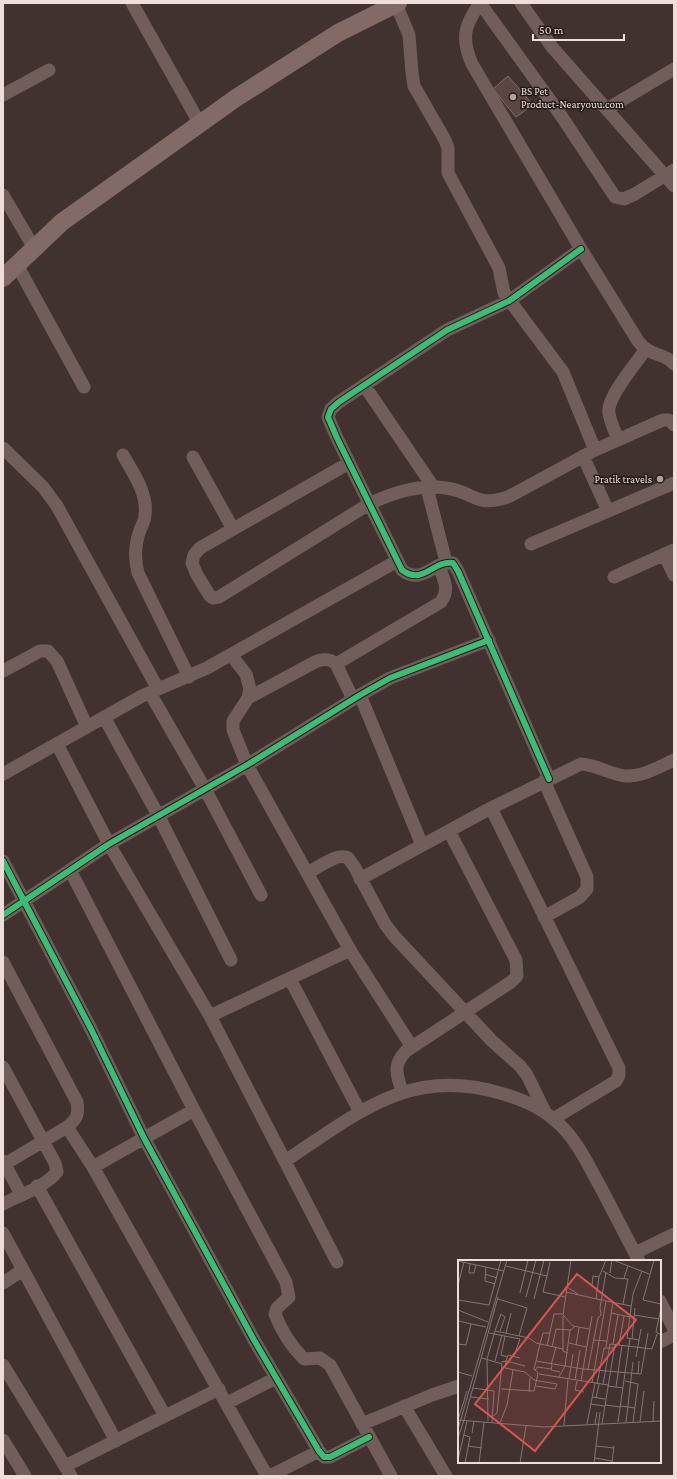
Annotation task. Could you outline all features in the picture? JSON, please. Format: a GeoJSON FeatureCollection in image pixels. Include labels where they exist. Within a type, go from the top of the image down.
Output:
{"type":"FeatureCollection","features":[{"type":"Feature","properties":{"kind":"highway"},"geometry":{"type":"LineString","coordinates":[[3,278],[62,222],[236,98],[338,33],[397,4]]}},
{"type":"Feature","properties":{"kind":"street"},"geometry":{"type":"LineString","coordinates":[[132,3],[200,124]]}},
{"type":"Feature","properties":{"kind":"street"},"geometry":{"type":"LineString","coordinates":[[670,173],[624,199],[615,197],[560,114],[480,3],[470,18],[465,34],[465,49],[472,64],[580,249],[645,350],[670,359],[674,364]]}},
{"type":"Feature","properties":{"kind":"street"},"geometry":{"type":"LineString","coordinates":[[521,3],[552,47],[607,109],[670,173],[674,186]]}},
{"type":"Feature","properties":{"kind":"street"},"geometry":{"type":"LineString","coordinates":[[397,4],[409,35],[414,86],[445,140],[448,148],[448,173],[499,268],[502,288],[509,301],[563,372],[608,511]]}},
{"type":"Feature","properties":{"kind":"street"},"geometry":{"type":"LineString","coordinates":[[3,95],[49,70]]}},
{"type":"Feature","properties":{"kind":"street"},"geometry":{"type":"LineString","coordinates":[[607,109],[674,70]]}},
{"type":"Feature","properties":{"kind":"street"},"geometry":{"type":"LineString","coordinates":[[3,195],[34,248]]}},
{"type":"Feature","properties":{"kind":"street"},"geometry":{"type":"LineString","coordinates":[[544,917],[580,897],[587,889],[587,877],[488,640],[458,571],[453,563],[443,564],[416,576],[408,575],[402,570],[328,417],[331,409],[364,385],[447,330],[509,301],[580,249]]}},
{"type":"Feature","properties":{"kind":"street"},"geometry":{"type":"LineString","coordinates":[[17,265],[84,387]]}},
{"type":"Feature","properties":{"kind":"street"},"geometry":{"type":"LineString","coordinates":[[618,440],[609,414],[608,406],[645,350]]}},
{"type":"Feature","properties":{"kind":"street"},"geometry":{"type":"LineString","coordinates":[[336,664],[440,602],[446,594],[443,564],[431,488],[364,385]]}},
{"type":"Feature","properties":{"kind":"street"},"geometry":{"type":"LineString","coordinates":[[349,463],[200,548],[194,555],[192,563],[210,596],[213,598],[219,597],[369,504],[389,495],[431,488],[454,490],[484,502],[497,501],[510,496],[589,453],[663,420],[669,420],[674,425]]}},
{"type":"Feature","properties":{"kind":"street"},"geometry":{"type":"LineString","coordinates":[[3,448],[43,487],[57,506],[261,896]]}},
{"type":"Feature","properties":{"kind":"street"},"geometry":{"type":"LineString","coordinates":[[123,455],[143,493],[145,504],[145,516],[135,547],[135,561],[138,572],[189,677]]}},
{"type":"Feature","properties":{"kind":"street"},"geometry":{"type":"LineString","coordinates":[[193,457],[233,529]]}},
{"type":"Feature","properties":{"kind":"street"},"geometry":{"type":"LineString","coordinates":[[531,544],[674,483]]}},
{"type":"Feature","properties":{"kind":"street"},"geometry":{"type":"LineString","coordinates":[[614,576],[669,552],[674,575]]}},
{"type":"Feature","properties":{"kind":"street"},"geometry":{"type":"LineString","coordinates":[[3,774],[104,717],[154,691],[189,677],[231,655],[397,561]]}},
{"type":"Feature","properties":{"kind":"street"},"geometry":{"type":"LineString","coordinates":[[3,915],[109,844],[247,765],[356,697],[390,678],[488,640]]}},
{"type":"Feature","properties":{"kind":"street"},"geometry":{"type":"LineString","coordinates":[[3,671],[40,651],[48,651],[57,661],[88,727]]}},
{"type":"Feature","properties":{"kind":"street"},"geometry":{"type":"LineString","coordinates":[[231,655],[246,674],[249,682],[250,689],[248,698],[233,721],[233,730],[247,765],[350,950],[412,1047]]}},
{"type":"Feature","properties":{"kind":"street"},"geometry":{"type":"LineString","coordinates":[[248,698],[314,662],[324,659],[332,660],[356,697],[422,845]]}},
{"type":"Feature","properties":{"kind":"street"},"geometry":{"type":"LineString","coordinates":[[104,717],[158,815],[231,960]]}},
{"type":"Feature","properties":{"kind":"street"},"geometry":{"type":"LineString","coordinates":[[58,744],[109,844],[210,1016],[337,1262]]}},
{"type":"Feature","properties":{"kind":"street"},"geometry":{"type":"LineString","coordinates":[[360,878],[491,808],[581,764],[592,764],[618,774],[630,776],[674,760]]}},
{"type":"Feature","properties":{"kind":"street"},"geometry":{"type":"LineString","coordinates":[[491,808],[614,1059],[619,1075],[616,1081],[608,1086],[549,1115]]}},
{"type":"Feature","properties":{"kind":"street"},"geometry":{"type":"LineString","coordinates":[[402,1092],[396,1067],[398,1059],[412,1047],[511,982],[517,976],[518,968],[516,960],[449,831]]}},
{"type":"Feature","properties":{"kind":"street"},"geometry":{"type":"LineString","coordinates":[[308,873],[340,856],[347,858],[360,878],[385,924],[395,937],[465,1012],[520,1066],[527,1075],[549,1115]]}},
{"type":"Feature","properties":{"kind":"street"},"geometry":{"type":"LineString","coordinates":[[3,860],[91,1029],[144,1138],[276,1378],[319,1451],[324,1457],[330,1457],[369,1437]]}},
{"type":"Feature","properties":{"kind":"street"},"geometry":{"type":"LineString","coordinates":[[70,870],[194,1110],[286,1282],[289,1297],[277,1308],[275,1314],[278,1322],[298,1353],[304,1358],[320,1358],[330,1365],[391,1476]]}},
{"type":"Feature","properties":{"kind":"street"},"geometry":{"type":"LineString","coordinates":[[210,1016],[350,950]]}},
{"type":"Feature","properties":{"kind":"street"},"geometry":{"type":"LineString","coordinates":[[3,962],[77,1102],[79,1113],[76,1120],[67,1127],[43,1142],[4,1162],[21,1194]]}},
{"type":"Feature","properties":{"kind":"street"},"geometry":{"type":"LineString","coordinates":[[290,979],[360,1112]]}},
{"type":"Feature","properties":{"kind":"street"},"geometry":{"type":"LineString","coordinates":[[3,1067],[55,1163],[57,1172],[53,1177],[3,1204]]}},
{"type":"Feature","properties":{"kind":"street"},"geometry":{"type":"LineString","coordinates":[[285,1161],[360,1112],[402,1092],[434,1084],[466,1085],[522,1100],[549,1115],[565,1130],[583,1154],[637,1257],[674,1234]]}},
{"type":"Feature","properties":{"kind":"street"},"geometry":{"type":"LineString","coordinates":[[93,1167],[194,1110]]}},
{"type":"Feature","properties":{"kind":"street"},"geometry":{"type":"LineString","coordinates":[[67,1127],[93,1167],[268,1476],[319,1451]]}},
{"type":"Feature","properties":{"kind":"street"},"geometry":{"type":"LineString","coordinates":[[37,1186],[165,1416]]}},
{"type":"Feature","properties":{"kind":"street"},"geometry":{"type":"LineString","coordinates":[[3,1233],[116,1441]]}},
{"type":"Feature","properties":{"kind":"street"},"geometry":{"type":"LineString","coordinates":[[3,1283],[23,1270]]}},
{"type":"Feature","properties":{"kind":"street"},"geometry":{"type":"LineString","coordinates":[[661,1303],[674,1329]]}},
{"type":"Feature","properties":{"kind":"street"},"geometry":{"type":"LineString","coordinates":[[661,1342],[674,1335]]}},
{"type":"Feature","properties":{"kind":"street"},"geometry":{"type":"LineString","coordinates":[[3,1364],[68,1471],[116,1441],[219,1389]]}},
{"type":"Feature","properties":{"kind":"street"},"geometry":{"type":"LineString","coordinates":[[227,1403],[276,1378]]}},
{"type":"Feature","properties":{"kind":"street"},"geometry":{"type":"LineString","coordinates":[[362,1424],[447,1389],[458,1386]]}},
{"type":"Feature","properties":{"kind":"street"},"geometry":{"type":"LineString","coordinates":[[404,1406],[446,1476]]}},
{"type":"Feature","properties":{"kind":"street"},"geometry":{"type":"LineString","coordinates":[[3,1440],[25,1476]]}},
{"type":"Feature","properties":{"kind":"building","name":"BS Pet Product-Nearyouu.com"},"geometry":{"type":"Polygon","coordinates":[[[508,76],[533,105],[516,117],[493,89],[508,76]]]}},
{"type":"Feature","properties":{"kind":"cycle path"},"geometry":{"type":"LineString","coordinates":[[549,779],[458,571],[453,563],[446,563],[422,574],[416,575],[409,574],[402,570],[328,417],[331,409],[339,402],[447,330],[509,301],[581,249]]}},
{"type":"Feature","properties":{"kind":"cycle path"},"geometry":{"type":"LineString","coordinates":[[3,915],[109,844],[247,765],[390,678],[489,640]]}},
{"type":"Feature","properties":{"kind":"cycle path"},"geometry":{"type":"LineString","coordinates":[[3,861],[91,1029],[144,1138],[254,1340],[319,1451],[324,1457],[330,1457],[369,1437]]}},
{"type":"Feature","properties":{"kind":"place","name":"BS Pet Product-Nearyouu.com"},"geometry":{"type":"Point","coordinates":[513,97]}},
{"type":"Feature","properties":{"kind":"place","name":"Pratik travels"},"geometry":{"type":"Point","coordinates":[660,479]}}]}
